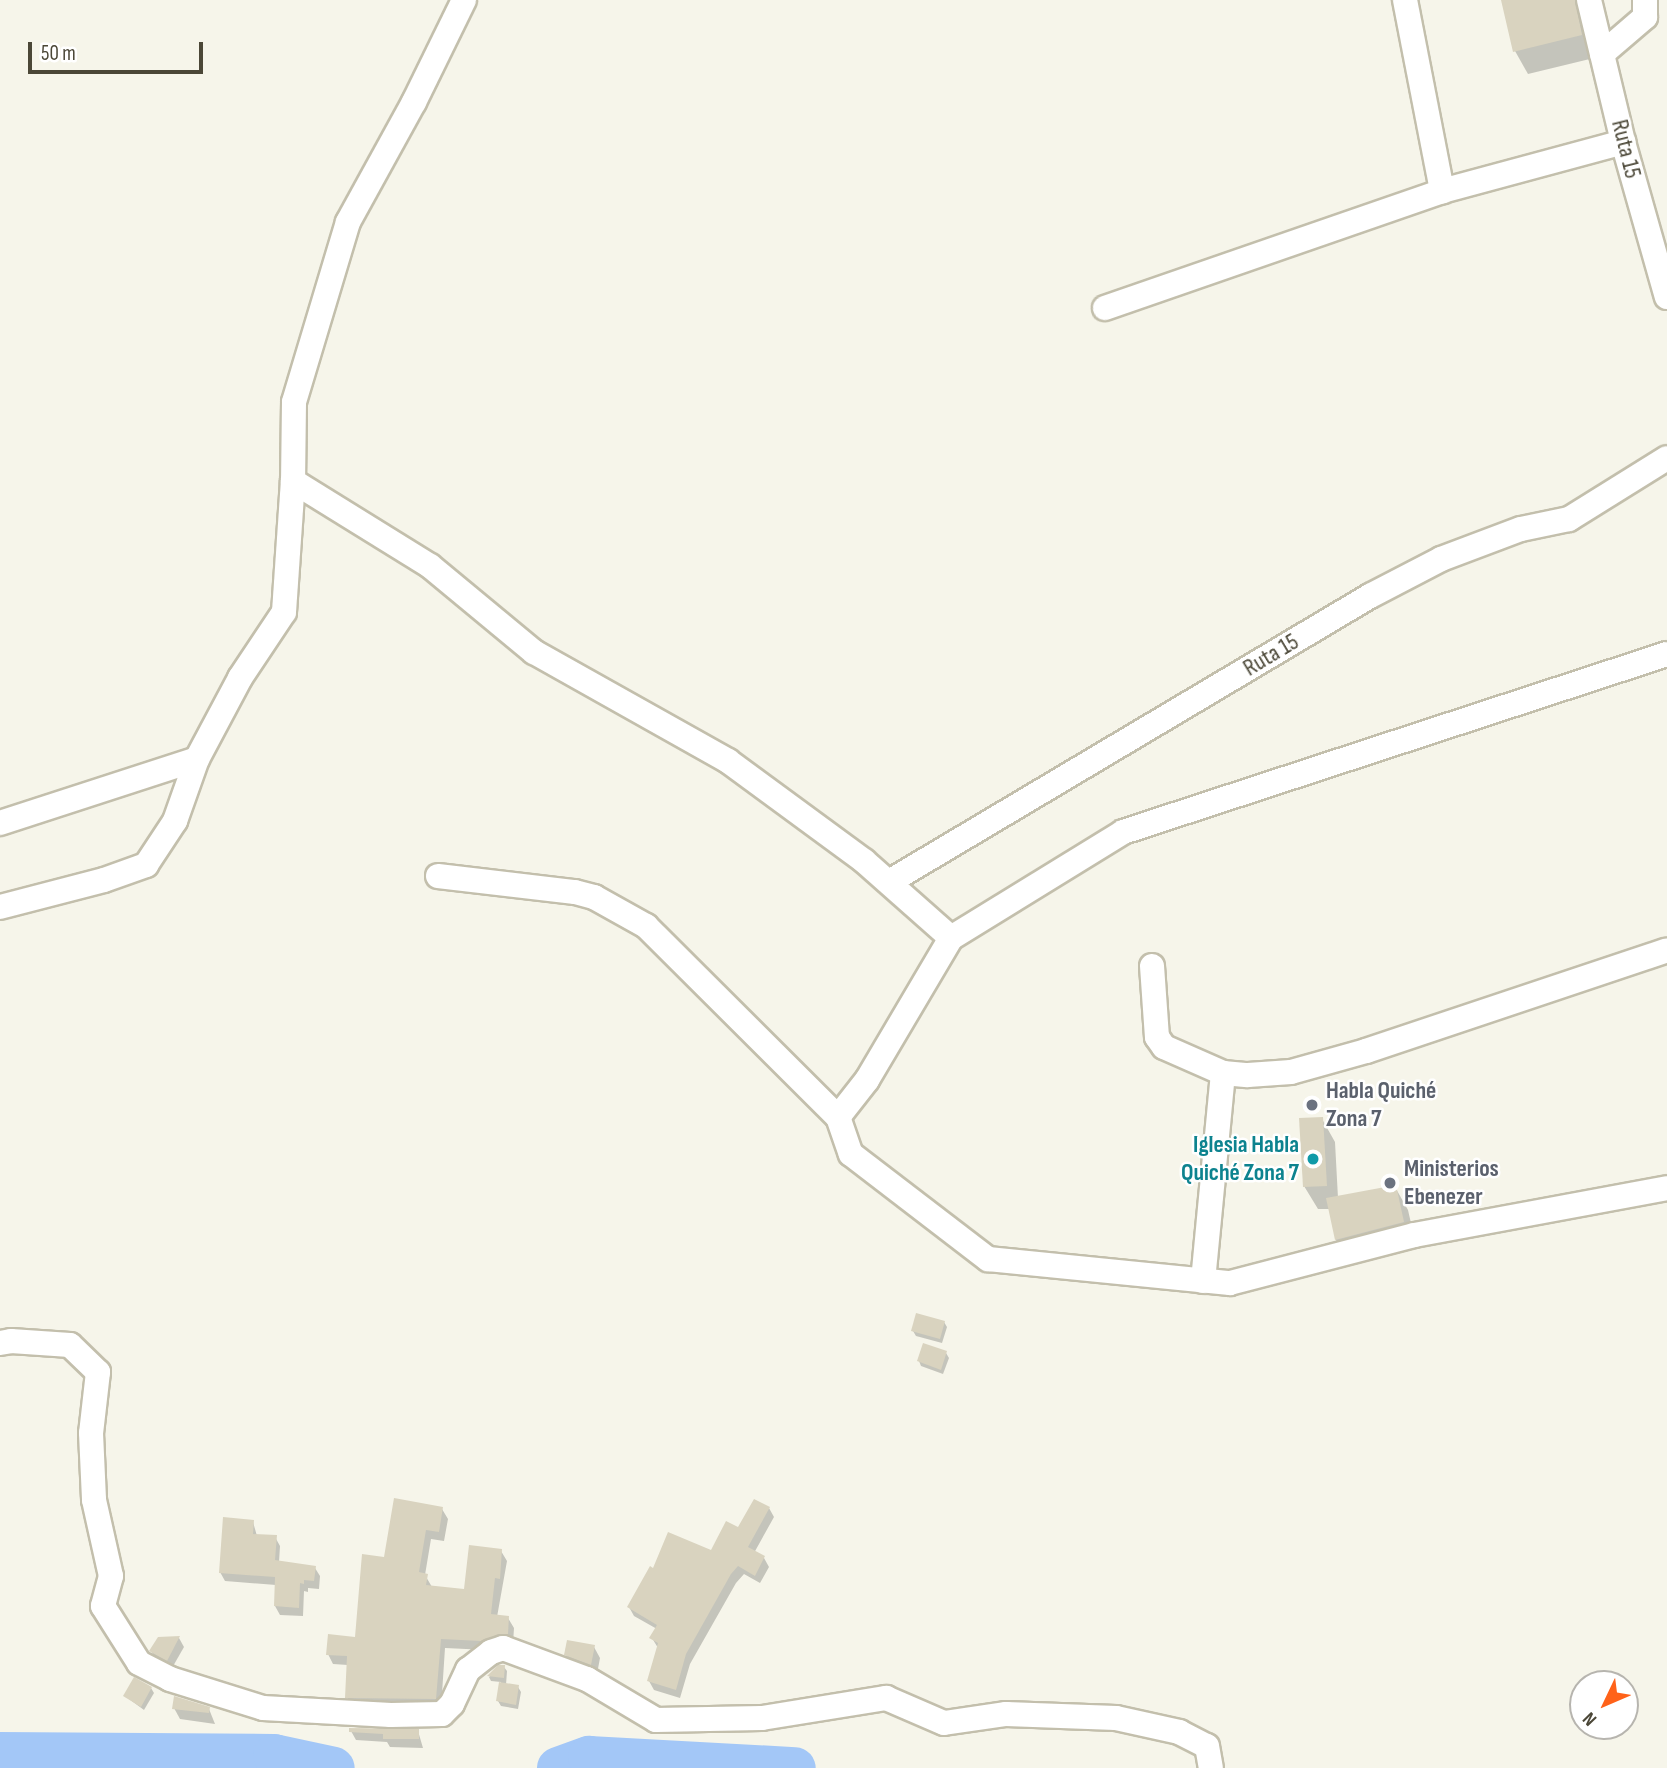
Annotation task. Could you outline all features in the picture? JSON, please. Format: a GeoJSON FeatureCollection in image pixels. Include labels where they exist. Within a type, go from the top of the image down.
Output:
{"type":"FeatureCollection","features":[{"type":"Feature","properties":{"kind":"street"},"geometry":{"type":"LineString","coordinates":[[0,907],[104,880],[146,865],[175,821],[197,759],[240,678],[284,612],[293,481],[294,402],[348,222],[414,102],[464,0]]}},
{"type":"Feature","properties":{"kind":"street"},"geometry":{"type":"LineString","coordinates":[[1405,0],[1442,191]]}},
{"type":"Feature","properties":{"kind":"street","name":"Ruta 15"},"geometry":{"type":"LineString","coordinates":[[1589,0],[1623,142],[1667,297]]}},
{"type":"Feature","properties":{"kind":"street"},"geometry":{"type":"LineString","coordinates":[[1602,54],[1645,17],[1645,0]]}},
{"type":"Feature","properties":{"kind":"street"},"geometry":{"type":"LineString","coordinates":[[1105,307],[1442,191],[1623,142]]}},
{"type":"Feature","properties":{"kind":"street","name":"Ruta 15"},"geometry":{"type":"LineString","coordinates":[[889,882],[1370,596],[1441,559],[1521,529],[1569,519],[1667,458]]}},
{"type":"Feature","properties":{"kind":"street"},"geometry":{"type":"LineString","coordinates":[[293,481],[430,566],[534,652],[727,761],[889,882],[951,938]]}},
{"type":"Feature","properties":{"kind":"street"},"geometry":{"type":"LineString","coordinates":[[838,1117],[867,1080],[951,938],[1123,832],[1667,654]]}},
{"type":"Feature","properties":{"kind":"street"},"geometry":{"type":"LineString","coordinates":[[0,823],[197,759]]}},
{"type":"Feature","properties":{"kind":"street"},"geometry":{"type":"LineString","coordinates":[[438,876],[575,892],[594,897],[646,926],[838,1117],[851,1154],[989,1259],[1230,1283],[1413,1235],[1667,1188]]}},
{"type":"Feature","properties":{"kind":"street"},"geometry":{"type":"LineString","coordinates":[[1152,966],[1157,1037],[1173,1052],[1223,1073],[1248,1075],[1303,1068],[1563,986],[1667,950]]}},
{"type":"Feature","properties":{"kind":"street"},"geometry":{"type":"LineString","coordinates":[[1203,1281],[1223,1073]]}},
{"type":"Feature","properties":{"kind":"street"},"geometry":{"type":"LineString","coordinates":[[0,1343],[11,1341],[69,1345],[98,1372],[91,1433],[94,1500],[111,1576],[103,1606],[139,1664],[170,1679],[263,1708],[391,1715],[442,1714],[452,1704],[468,1670],[491,1652],[503,1648],[587,1679],[656,1720],[762,1718],[886,1698],[944,1723],[1006,1714],[1116,1718],[1179,1732],[1209,1757]]}},
{"type":"Feature","properties":{"kind":"building"},"geometry":{"type":"Polygon","coordinates":[[[1501,0],[1575,0],[1582,35],[1513,52],[1501,0]]]}},
{"type":"Feature","properties":{"kind":"building","name":"Iglesia Habla Quiché Zona 7"},"geometry":{"type":"Polygon","coordinates":[[[1323,1117],[1327,1186],[1303,1187],[1299,1118],[1323,1117]]]}},
{"type":"Feature","properties":{"kind":"building","name":"Ministerios Ebenezer"},"geometry":{"type":"Polygon","coordinates":[[[1396,1185],[1404,1222],[1335,1240],[1326,1198],[1396,1185]]]}},
{"type":"Feature","properties":{"kind":"building"},"geometry":{"type":"Polygon","coordinates":[[[916,1313],[945,1321],[940,1339],[911,1331],[916,1313]]]}},
{"type":"Feature","properties":{"kind":"building"},"geometry":{"type":"Polygon","coordinates":[[[923,1343],[947,1351],[941,1370],[917,1361],[923,1343]]]}},
{"type":"Feature","properties":{"kind":"building"},"geometry":{"type":"Polygon","coordinates":[[[394,1498],[443,1507],[439,1532],[426,1530],[419,1572],[428,1574],[426,1585],[464,1589],[469,1545],[502,1549],[500,1579],[495,1578],[491,1614],[509,1616],[508,1634],[481,1641],[441,1639],[436,1699],[345,1698],[347,1656],[326,1655],[328,1634],[355,1637],[362,1554],[384,1557],[394,1498]]]}},
{"type":"Feature","properties":{"kind":"building"},"geometry":{"type":"Polygon","coordinates":[[[754,1499],[770,1507],[748,1547],[765,1556],[755,1576],[738,1566],[731,1574],[686,1654],[676,1690],[647,1681],[658,1643],[649,1638],[657,1625],[627,1607],[650,1566],[653,1568],[668,1532],[711,1550],[726,1521],[738,1527],[754,1499]]]}},
{"type":"Feature","properties":{"kind":"building"},"geometry":{"type":"Polygon","coordinates":[[[223,1517],[254,1520],[253,1534],[277,1535],[275,1560],[316,1566],[314,1581],[304,1580],[304,1584],[300,1583],[299,1608],[274,1606],[275,1577],[219,1573],[223,1517]]]}},
{"type":"Feature","properties":{"kind":"building"},"geometry":{"type":"Polygon","coordinates":[[[180,1636],[167,1661],[149,1651],[158,1637],[180,1636]]]}},
{"type":"Feature","properties":{"kind":"building"},"geometry":{"type":"Polygon","coordinates":[[[567,1640],[595,1645],[591,1665],[564,1655],[567,1640]]]}},
{"type":"Feature","properties":{"kind":"building"},"geometry":{"type":"Polygon","coordinates":[[[498,1665],[505,1665],[504,1678],[487,1676],[498,1665]]]}},
{"type":"Feature","properties":{"kind":"building"},"geometry":{"type":"Polygon","coordinates":[[[134,1677],[152,1687],[141,1707],[123,1696],[134,1677]]]}},
{"type":"Feature","properties":{"kind":"building"},"geometry":{"type":"Polygon","coordinates":[[[499,1682],[519,1685],[516,1705],[496,1701],[499,1682]]]}},
{"type":"Feature","properties":{"kind":"building"},"geometry":{"type":"Polygon","coordinates":[[[174,1696],[210,1707],[209,1713],[172,1709],[174,1696]]]}},
{"type":"Feature","properties":{"kind":"building"},"geometry":{"type":"Polygon","coordinates":[[[349,1728],[419,1729],[419,1739],[383,1739],[383,1734],[349,1732],[349,1728]]]}},
{"type":"Feature","properties":{"kind":"waterway"},"geometry":{"type":"LineString","coordinates":[[0,1753],[274,1755],[334,1768]]}},
{"type":"Feature","properties":{"kind":"waterway"},"geometry":{"type":"LineString","coordinates":[[558,1768],[589,1757],[795,1768]]}},
{"type":"Feature","properties":{"kind":"place","name":"Habla Quiché Zona 7"},"geometry":{"type":"Point","coordinates":[1312,1105]}},
{"type":"Feature","properties":{"kind":"place","name":"Iglesia Habla Quiché Zona 7"},"geometry":{"type":"Point","coordinates":[1313,1159]}},
{"type":"Feature","properties":{"kind":"place","name":"Ministerios Ebenezer"},"geometry":{"type":"Point","coordinates":[1390,1183]}}]}
